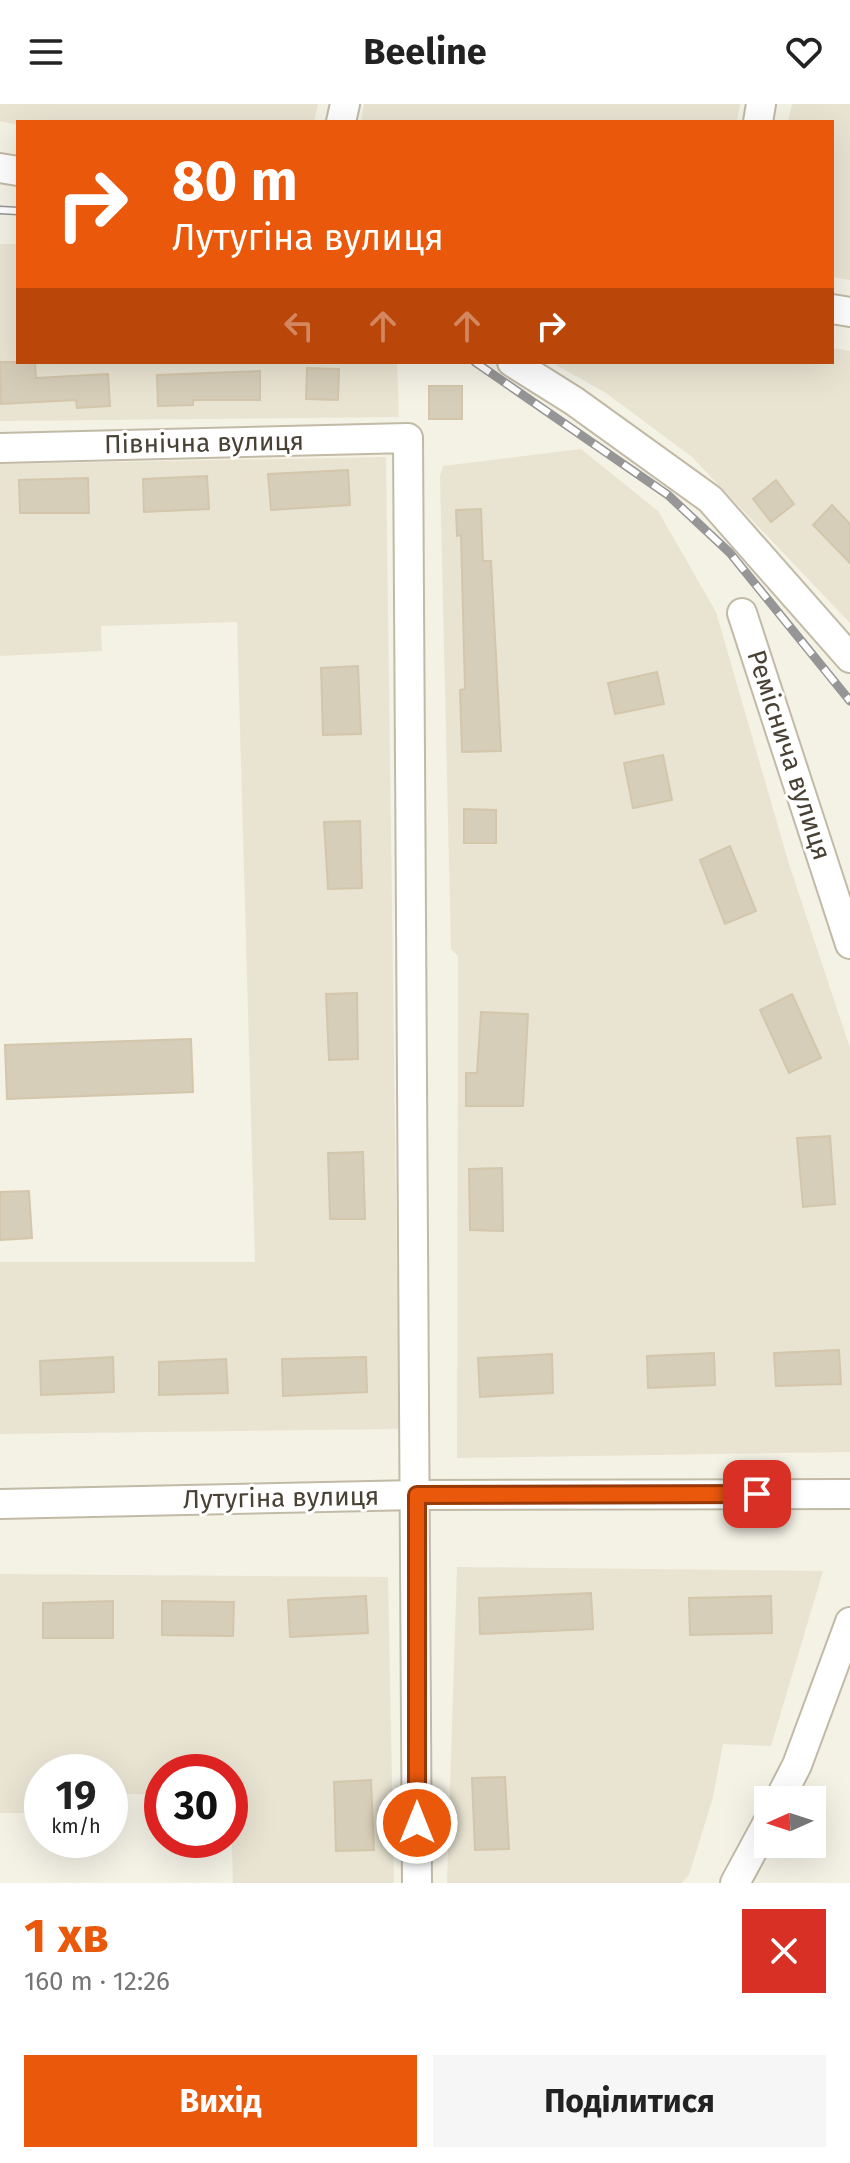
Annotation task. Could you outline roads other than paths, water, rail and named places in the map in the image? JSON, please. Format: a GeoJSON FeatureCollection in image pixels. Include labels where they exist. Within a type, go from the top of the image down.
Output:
{"type":"FeatureCollection","features":[{"type":"Feature","properties":{"kind":"street"},"geometry":{"type":"LineString","coordinates":[[515,364],[574,401],[710,499],[850,658]]}},
{"type":"Feature","properties":{"kind":"street","name":"Північна вулиця"},"geometry":{"type":"LineString","coordinates":[[0,448],[408,438],[417,1495]]}},
{"type":"Feature","properties":{"kind":"street","name":"Реміснича вулиця"},"geometry":{"type":"LineString","coordinates":[[742,613],[850,944]]}},
{"type":"Feature","properties":{"kind":"street","name":"Лутугіна вулиця"},"geometry":{"type":"LineString","coordinates":[[0,1504],[417,1495],[850,1494]]}},
{"type":"Feature","properties":{"kind":"street"},"geometry":{"type":"LineString","coordinates":[[417,1495],[417,1883]]}},
{"type":"Feature","properties":{"kind":"street"},"geometry":{"type":"LineString","coordinates":[[786,1786],[797,1765],[850,1622]]}},
{"type":"Feature","properties":{"kind":"street"},"geometry":{"type":"LineString","coordinates":[[735,1883],[754,1848]]}},
{"type":"Feature","properties":{"kind":"railway"},"geometry":{"type":"LineString","coordinates":[[0,210],[16,211]]}},
{"type":"Feature","properties":{"kind":"railway"},"geometry":{"type":"LineString","coordinates":[[478,364],[668,495],[730,553],[850,701]]}}]}
